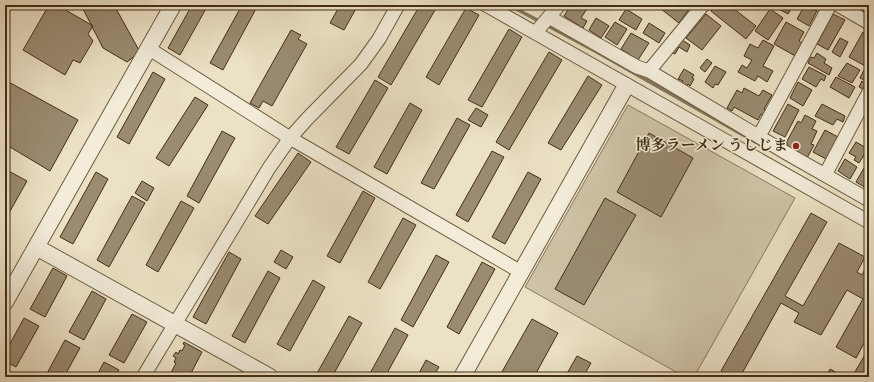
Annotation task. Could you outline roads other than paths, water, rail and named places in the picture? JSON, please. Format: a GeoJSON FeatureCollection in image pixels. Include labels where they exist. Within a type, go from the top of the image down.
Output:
{"type":"FeatureCollection","features":[{"type":"Feature","properties":{"kind":"street"},"geometry":{"type":"LineString","coordinates":[[5,302],[173,5]]}},
{"type":"Feature","properties":{"kind":"street"},"geometry":{"type":"LineString","coordinates":[[143,377],[269,168],[290,138],[361,64],[379,39],[398,5]]}},
{"type":"Feature","properties":{"kind":"street"},"geometry":{"type":"LineString","coordinates":[[486,5],[536,32],[626,86],[869,222]]}},
{"type":"Feature","properties":{"kind":"street"},"geometry":{"type":"LineString","coordinates":[[536,32],[559,5]]}},
{"type":"Feature","properties":{"kind":"street"},"geometry":{"type":"LineString","coordinates":[[649,70],[703,5]]}},
{"type":"Feature","properties":{"kind":"street"},"geometry":{"type":"LineString","coordinates":[[759,136],[830,5]]}},
{"type":"Feature","properties":{"kind":"street"},"geometry":{"type":"LineString","coordinates":[[838,5],[869,23]]}},
{"type":"Feature","properties":{"kind":"street"},"geometry":{"type":"LineString","coordinates":[[549,17],[637,67],[649,70],[788,154],[869,200]]}},
{"type":"Feature","properties":{"kind":"street"},"geometry":{"type":"LineString","coordinates":[[148,48],[290,138],[521,272]]}},
{"type":"Feature","properties":{"kind":"street"},"geometry":{"type":"LineString","coordinates":[[462,377],[626,86]]}},
{"type":"Feature","properties":{"kind":"street"},"geometry":{"type":"LineString","coordinates":[[825,175],[869,92]]}},
{"type":"Feature","properties":{"kind":"street"},"geometry":{"type":"LineString","coordinates":[[778,171],[788,154]]}},
{"type":"Feature","properties":{"kind":"street"},"geometry":{"type":"LineString","coordinates":[[36,247],[270,377]]}},
{"type":"Feature","properties":{"kind":"waterway"},"geometry":{"type":"LineString","coordinates":[[509,5],[595,51],[768,149]]}},
{"type":"Feature","properties":{"kind":"place","name":"博多ラーメン うしじま"},"geometry":{"type":"Point","coordinates":[796,146]}}]}
